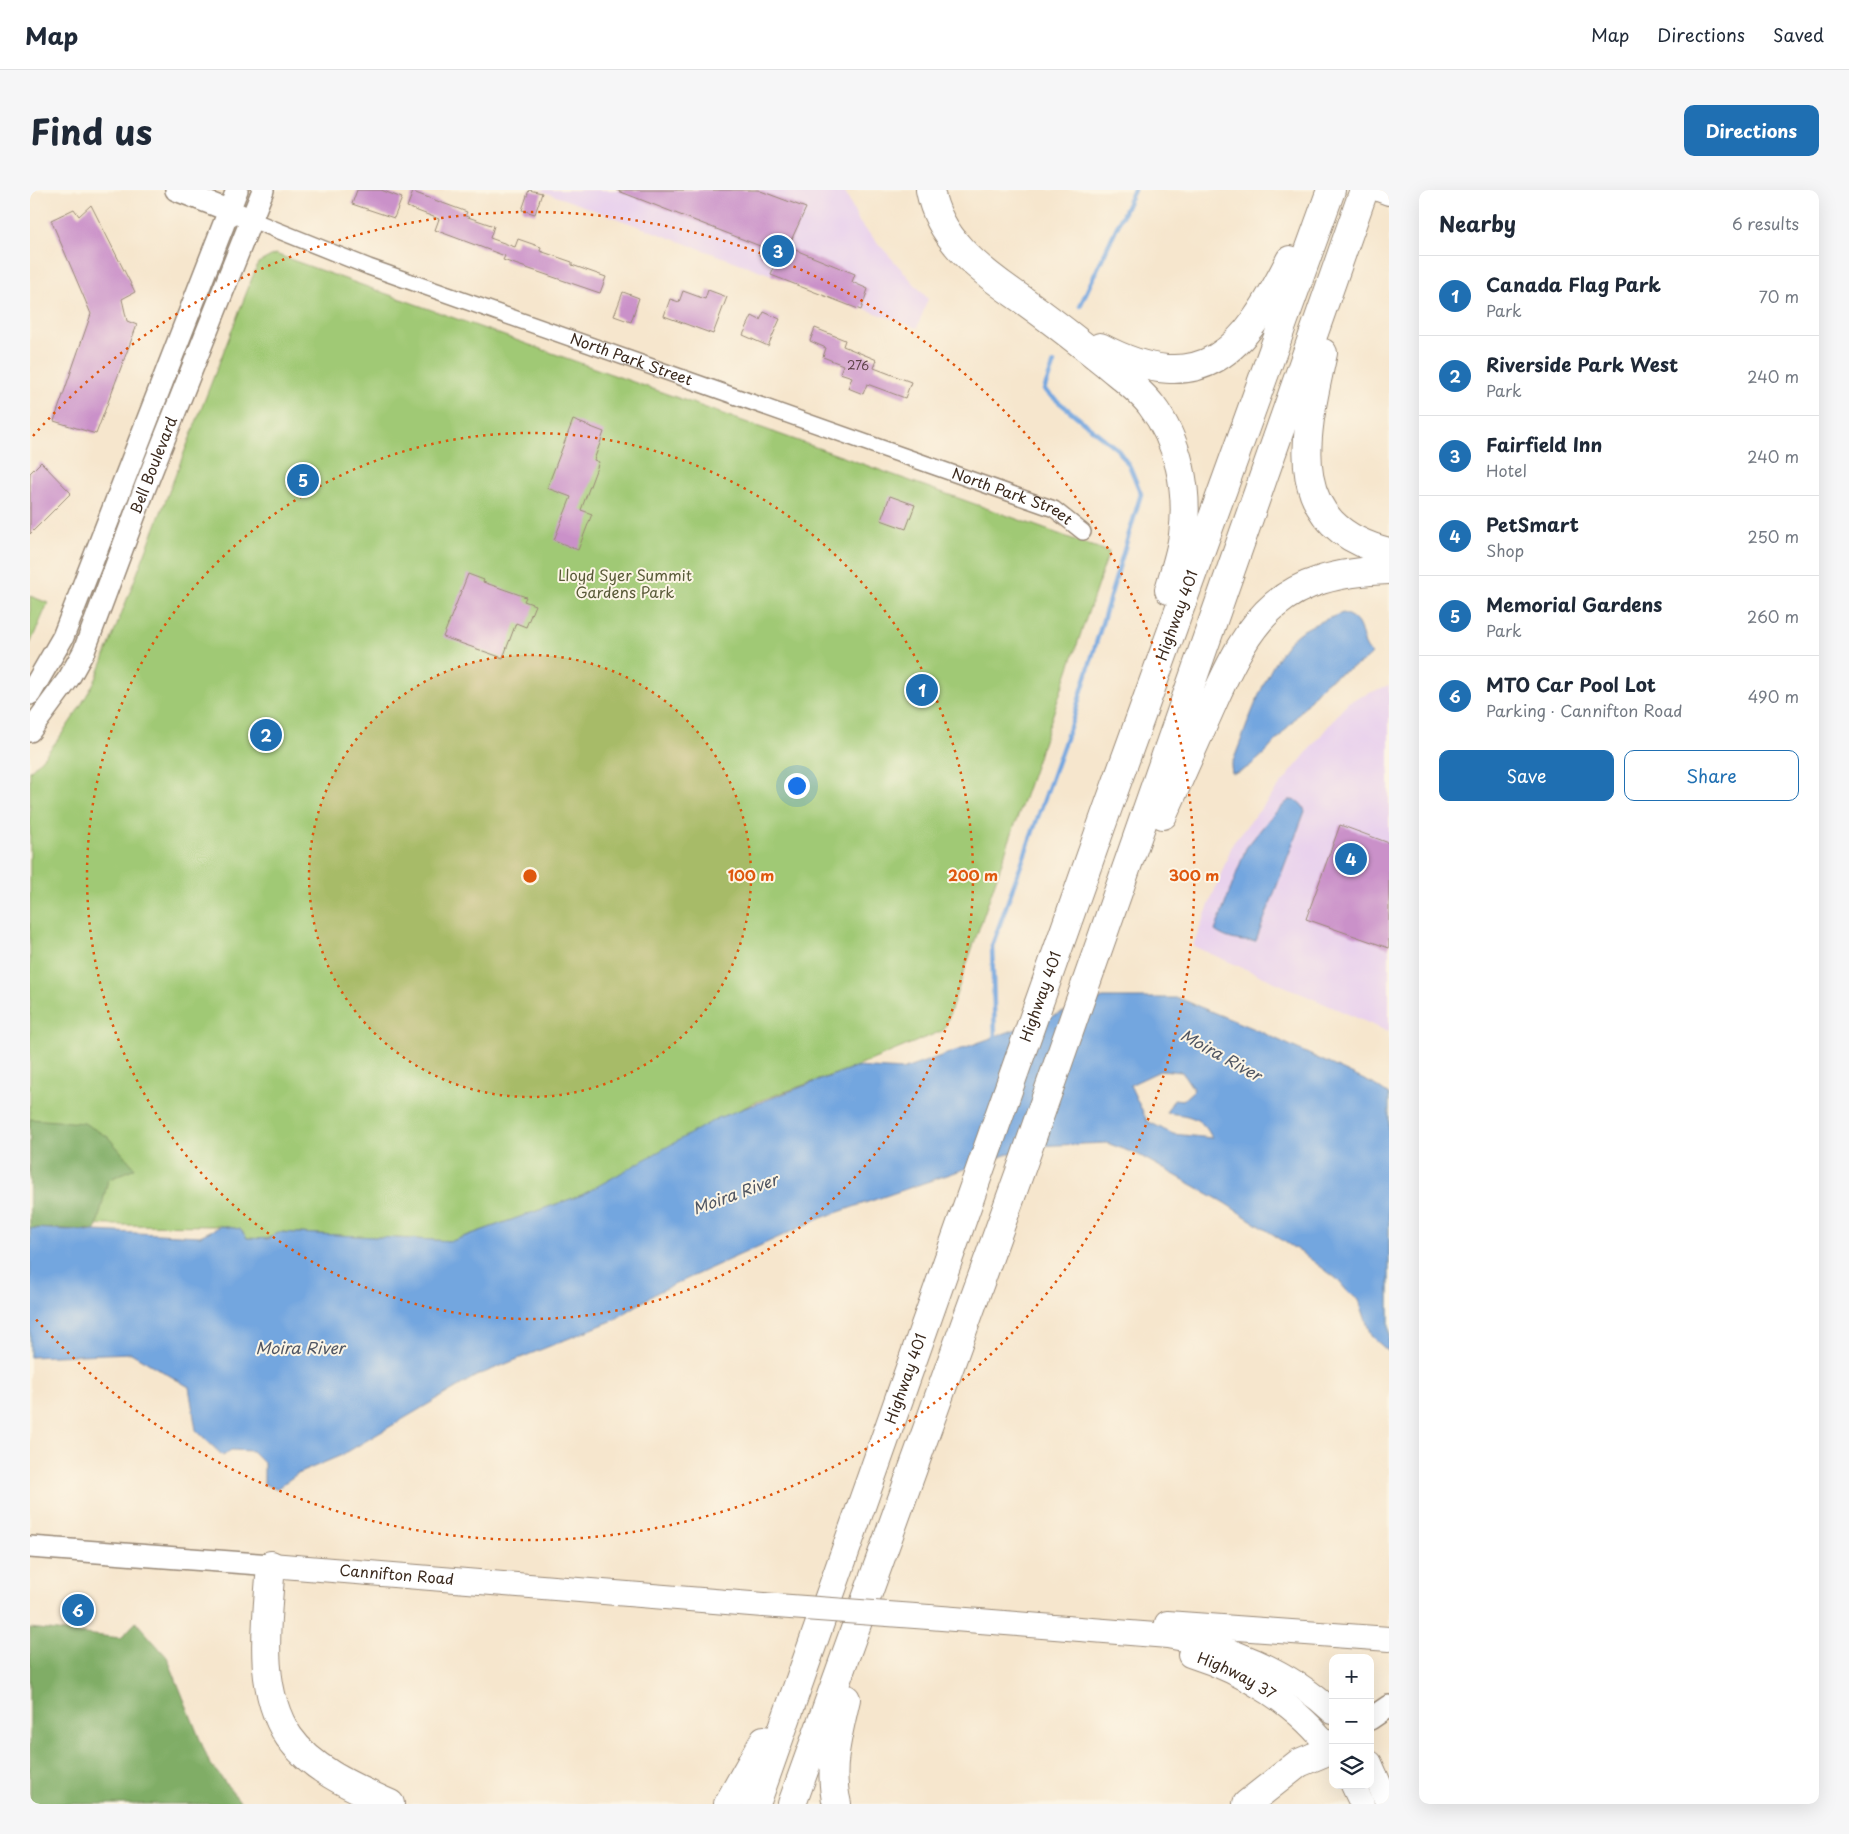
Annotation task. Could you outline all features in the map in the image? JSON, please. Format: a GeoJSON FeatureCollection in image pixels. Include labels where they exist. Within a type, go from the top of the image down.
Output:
{"type":"FeatureCollection","features":[{"type":"Feature","properties":{"kind":"highway"},"geometry":{"type":"LineString","coordinates":[[930,190],[939,219],[958,248],[994,280],[1058,324],[1151,404],[1171,438],[1178,460],[1185,507],[1181,543],[1107,810]]}},
{"type":"Feature","properties":{"kind":"highway"},"geometry":{"type":"LineString","coordinates":[[1058,324],[1120,357],[1157,369],[1176,370],[1194,368],[1214,360],[1242,338],[1258,317],[1276,289],[1326,190]]}},
{"type":"Feature","properties":{"kind":"highway","name":"Highway 401"},"geometry":{"type":"LineString","coordinates":[[756,1804],[1107,810],[1331,190]]}},
{"type":"Feature","properties":{"kind":"highway"},"geometry":{"type":"LineString","coordinates":[[792,1804],[1022,1166],[1363,196]]}},
{"type":"Feature","properties":{"kind":"highway"},"geometry":{"type":"LineString","coordinates":[[1348,236],[1310,412],[1306,445],[1307,472],[1316,499],[1330,520],[1349,536],[1363,544],[1389,552]]}},
{"type":"Feature","properties":{"kind":"highway"},"geometry":{"type":"LineString","coordinates":[[1095,959],[1159,824],[1230,662],[1252,629],[1279,600],[1304,586],[1332,576],[1389,570]]}},
{"type":"Feature","properties":{"kind":"highway"},"geometry":{"type":"LineString","coordinates":[[728,1804],[768,1733],[850,1541]]}},
{"type":"Feature","properties":{"kind":"highway"},"geometry":{"type":"LineString","coordinates":[[271,1565],[266,1628],[267,1663],[275,1705],[283,1725],[290,1738],[317,1765],[349,1785],[390,1804]]}},
{"type":"Feature","properties":{"kind":"highway"},"geometry":{"type":"LineString","coordinates":[[837,1804],[834,1793],[835,1744],[874,1579]]}},
{"type":"Feature","properties":{"kind":"highway"},"geometry":{"type":"LineString","coordinates":[[1248,1804],[1299,1763],[1329,1751]]}},
{"type":"Feature","properties":{"kind":"highway"},"geometry":{"type":"LineString","coordinates":[[1273,1804],[1317,1771],[1329,1754]]}},
{"type":"Feature","properties":{"kind":"main road","name":"North Park Street"},"geometry":{"type":"LineString","coordinates":[[176,190],[234,200],[252,220]]}},
{"type":"Feature","properties":{"kind":"main road","name":"Bell Boulevard"},"geometry":{"type":"LineString","coordinates":[[30,731],[69,678],[84,650],[146,486],[263,190]]}},
{"type":"Feature","properties":{"kind":"main road"},"geometry":{"type":"LineString","coordinates":[[1381,190],[1389,193]]}},
{"type":"Feature","properties":{"kind":"main road","name":"Bell Boulevard"},"geometry":{"type":"LineString","coordinates":[[30,694],[63,637],[234,200]]}},
{"type":"Feature","properties":{"kind":"main road","name":"Cannifton Road"},"geometry":{"type":"LineString","coordinates":[[30,1547],[929,1617]]}},
{"type":"Feature","properties":{"kind":"main road","name":"Highway 37"},"geometry":{"type":"LineString","coordinates":[[929,1617],[1168,1636],[1220,1648],[1281,1674],[1329,1709]]}},
{"type":"Feature","properties":{"kind":"main road"},"geometry":{"type":"LineString","coordinates":[[980,1621],[1127,1621],[1232,1626],[1389,1639]]}},
{"type":"Feature","properties":{"kind":"main road","name":"Highway 37"},"geometry":{"type":"LineString","coordinates":[[1090,1631],[1180,1651],[1243,1677],[1285,1705],[1329,1747]]}},
{"type":"Feature","properties":{"kind":"main road"},"geometry":{"type":"LineString","coordinates":[[1374,1716],[1389,1706]]}},
{"type":"Feature","properties":{"kind":"main road"},"geometry":{"type":"LineString","coordinates":[[1374,1772],[1388,1804]]}},
{"type":"Feature","properties":{"kind":"main road"},"geometry":{"type":"LineString","coordinates":[[1355,1789],[1362,1804]]}},
{"type":"Feature","properties":{"kind":"street","name":"North Park Street"},"geometry":{"type":"LineString","coordinates":[[252,220],[369,267],[1054,509],[1083,532]]}},
{"type":"Feature","properties":{"kind":"shaded area"},"geometry":{"type":"Polygon","coordinates":[[[539,190],[844,190],[859,222],[928,299],[917,328],[539,190]]]}},
{"type":"Feature","properties":{"kind":"shaded area"},"geometry":{"type":"Polygon","coordinates":[[[1389,685],[1389,1032],[1193,946],[1233,843],[1348,702],[1389,685]]]}},
{"type":"Feature","properties":{"kind":"green space","name":"Lloyd Syer Summit Gardens Park"},"geometry":{"type":"Polygon","coordinates":[[[275,254],[1109,552],[944,1030],[855,1067],[753,1103],[582,1195],[452,1241],[279,1232],[264,1239],[256,1239],[247,1238],[240,1229],[221,1226],[30,1224],[30,771],[66,728],[96,679],[258,263],[275,254]]]}},
{"type":"Feature","properties":{"kind":"green space"},"geometry":{"type":"Polygon","coordinates":[[[30,596],[48,603],[30,644],[30,596]]]}},
{"type":"Feature","properties":{"kind":"green space"},"geometry":{"type":"Polygon","coordinates":[[[30,1119],[84,1123],[108,1137],[135,1168],[108,1180],[96,1230],[30,1228],[30,1119]]]}},
{"type":"Feature","properties":{"kind":"green space"},"geometry":{"type":"Polygon","coordinates":[[[136,1622],[167,1657],[209,1762],[242,1804],[30,1804],[30,1628],[121,1638],[136,1622]]]}},
{"type":"Feature","properties":{"kind":"water"},"geometry":{"type":"Polygon","coordinates":[[[1343,613],[1356,621],[1364,643],[1372,654],[1363,662],[1324,684],[1267,750],[1242,770],[1232,773],[1231,766],[1251,714],[1268,674],[1278,657],[1289,642],[1300,632],[1343,613]]]}},
{"type":"Feature","properties":{"kind":"water"},"geometry":{"type":"Polygon","coordinates":[[[1289,800],[1299,802],[1305,811],[1256,941],[1240,941],[1224,936],[1215,931],[1246,848],[1270,818],[1289,800]]]}},
{"type":"Feature","properties":{"kind":"water","name":"Moira River"},"geometry":{"type":"Polygon","coordinates":[[[1103,998],[1178,998],[1259,1031],[1373,1084],[1389,1095],[1389,1352],[1371,1336],[1359,1300],[1347,1291],[1337,1279],[1305,1255],[1223,1202],[1139,1155],[1107,1143],[1032,1146],[821,1218],[658,1292],[614,1320],[476,1376],[342,1455],[297,1474],[276,1489],[264,1484],[264,1463],[252,1451],[231,1450],[223,1456],[196,1430],[189,1387],[131,1353],[30,1357],[30,1228],[200,1236],[221,1226],[240,1229],[247,1238],[268,1239],[278,1232],[452,1241],[582,1195],[718,1118],[855,1067],[902,1070],[1103,998]],[[1162,1070],[1130,1085],[1147,1121],[1173,1134],[1212,1138],[1204,1125],[1199,1121],[1187,1116],[1166,1113],[1174,1099],[1183,1100],[1194,1090],[1182,1072],[1162,1070]]]}},
{"type":"Feature","properties":{"kind":"building"},"geometry":{"type":"Polygon","coordinates":[[[357,190],[381,190],[402,198],[394,218],[352,204],[357,190]]]}},
{"type":"Feature","properties":{"kind":"building"},"geometry":{"type":"Polygon","coordinates":[[[529,190],[542,193],[535,214],[522,210],[529,190]]]}},
{"type":"Feature","properties":{"kind":"building"},"geometry":{"type":"Polygon","coordinates":[[[616,190],[758,190],[806,208],[788,247],[855,274],[852,282],[868,289],[861,310],[771,275],[775,262],[759,255],[760,246],[616,190]]]}},
{"type":"Feature","properties":{"kind":"building"},"geometry":{"type":"Polygon","coordinates":[[[413,192],[467,212],[465,216],[494,226],[490,238],[515,247],[518,239],[541,247],[540,251],[572,262],[572,265],[606,277],[600,293],[503,260],[505,256],[435,230],[439,219],[407,207],[413,192]]]}},
{"type":"Feature","properties":{"kind":"building"},"geometry":{"type":"Polygon","coordinates":[[[91,205],[135,292],[122,299],[127,321],[137,325],[96,434],[54,421],[91,314],[51,220],[74,209],[79,216],[91,205]]]}},
{"type":"Feature","properties":{"kind":"building"},"geometry":{"type":"Polygon","coordinates":[[[708,290],[727,297],[713,334],[664,316],[670,299],[679,302],[683,291],[705,299],[708,290]]]}},
{"type":"Feature","properties":{"kind":"building"},"geometry":{"type":"Polygon","coordinates":[[[623,292],[639,298],[631,322],[614,316],[623,292]]]}},
{"type":"Feature","properties":{"kind":"building"},"geometry":{"type":"Polygon","coordinates":[[[764,312],[780,319],[768,346],[743,335],[752,316],[760,320],[764,312]]]}},
{"type":"Feature","properties":{"kind":"building"},"geometry":{"type":"Polygon","coordinates":[[[815,328],[845,340],[843,346],[877,360],[874,368],[911,382],[905,398],[867,384],[863,394],[848,388],[852,377],[840,373],[843,365],[823,357],[826,348],[810,341],[815,328]]]}},
{"type":"Feature","properties":{"kind":"building"},"geometry":{"type":"Polygon","coordinates":[[[573,420],[604,432],[594,460],[599,462],[581,510],[592,514],[578,550],[554,540],[571,497],[547,488],[573,420]]]}},
{"type":"Feature","properties":{"kind":"building"},"geometry":{"type":"Polygon","coordinates":[[[41,462],[71,493],[30,534],[30,473],[41,462]]]}},
{"type":"Feature","properties":{"kind":"building"},"geometry":{"type":"Polygon","coordinates":[[[890,496],[915,505],[906,529],[881,520],[890,496]]]}},
{"type":"Feature","properties":{"kind":"building"},"geometry":{"type":"Polygon","coordinates":[[[468,574],[484,580],[483,582],[526,597],[524,601],[535,605],[526,627],[516,623],[503,658],[443,637],[468,574]]]}},
{"type":"Feature","properties":{"kind":"building"},"geometry":{"type":"Polygon","coordinates":[[[1340,825],[1389,843],[1389,948],[1306,919],[1340,825]]]}},
{"type":"Feature","properties":{"kind":"waterway"},"geometry":{"type":"LineString","coordinates":[[1080,306],[1134,190]]}},
{"type":"Feature","properties":{"kind":"waterway"},"geometry":{"type":"LineString","coordinates":[[995,1037],[992,946],[1075,713],[1141,494],[1130,467],[1118,450],[1044,390],[1054,363]]}},
{"type":"Feature","properties":{"kind":"place","name":"Fairfield Inn"},"geometry":{"type":"Point","coordinates":[778,251]}},
{"type":"Feature","properties":{"kind":"place","name":"Memorial Gardens"},"geometry":{"type":"Point","coordinates":[303,480]}},
{"type":"Feature","properties":{"kind":"place","name":"Canada Flag Park"},"geometry":{"type":"Point","coordinates":[922,690]}},
{"type":"Feature","properties":{"kind":"place","name":"Riverside Park West"},"geometry":{"type":"Point","coordinates":[266,735]}},
{"type":"Feature","properties":{"kind":"place","name":"PetSmart"},"geometry":{"type":"Point","coordinates":[1351,859]}},
{"type":"Feature","properties":{"kind":"place","name":"MTO Car Pool Lot"},"geometry":{"type":"Point","coordinates":[78,1610]}}]}
